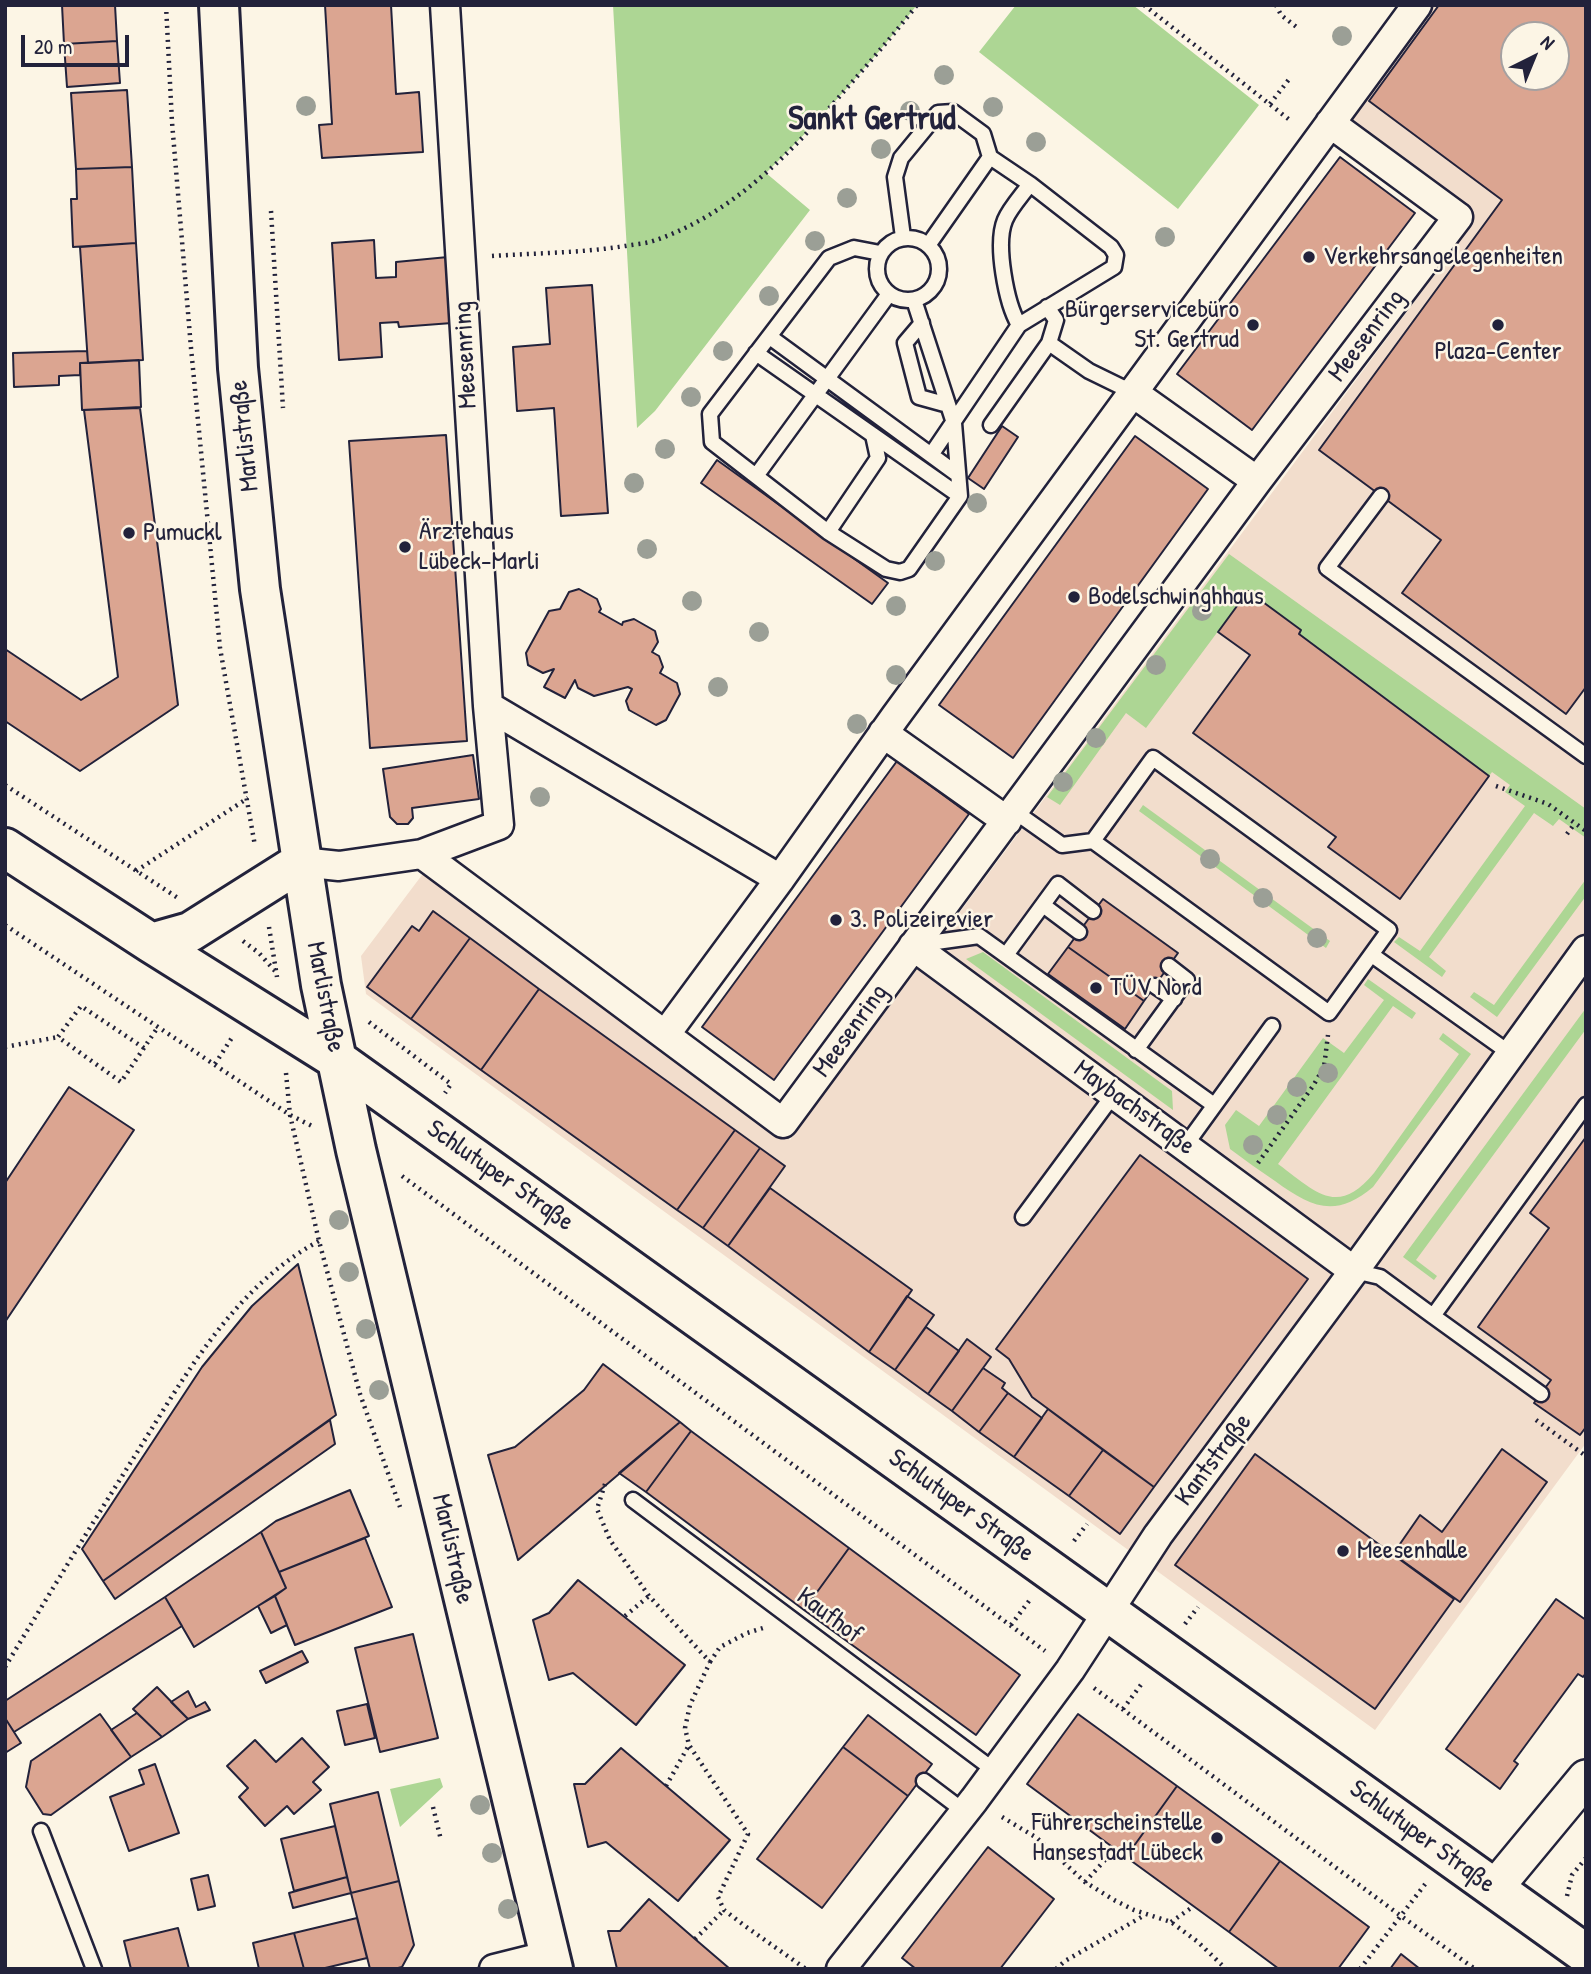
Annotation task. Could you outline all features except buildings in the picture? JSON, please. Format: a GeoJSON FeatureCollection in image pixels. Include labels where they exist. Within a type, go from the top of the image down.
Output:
{"type":"FeatureCollection","features":[{"type":"Feature","properties":{"kind":"main road","name":"Marlistraße"},"geometry":{"type":"LineString","coordinates":[[219,5],[238,368],[260,589],[321,985],[336,1059],[551,1962]]}},
{"type":"Feature","properties":{"kind":"main road","name":"Schlutuper Straße"},"geometry":{"type":"LineString","coordinates":[[5,848],[336,1059],[1586,1954]]}},
{"type":"Feature","properties":{"kind":"main road"},"geometry":{"type":"LineString","coordinates":[[151,943],[190,932],[301,862]]}},
{"type":"Feature","properties":{"kind":"street","name":"Meesenring"},"geometry":{"type":"LineString","coordinates":[[301,862],[339,866],[422,854],[499,825],[488,706],[445,5]]}},
{"type":"Feature","properties":{"kind":"street"},"geometry":{"type":"LineString","coordinates":[[665,1035],[1417,5]]}},
{"type":"Feature","properties":{"kind":"street","name":"Meesenring"},"geometry":{"type":"LineString","coordinates":[[422,854],[783,1123],[1257,481],[1458,217],[1323,132]]}},
{"type":"Feature","properties":{"kind":"street"},"geometry":{"type":"LineString","coordinates":[[1132,392],[1257,481]]}},
{"type":"Feature","properties":{"kind":"street"},"geometry":{"type":"LineString","coordinates":[[488,706],[780,879]]}},
{"type":"Feature","properties":{"kind":"street"},"geometry":{"type":"LineString","coordinates":[[883,733],[1011,816]]}},
{"type":"Feature","properties":{"kind":"street","name":"Maybachstraße"},"geometry":{"type":"LineString","coordinates":[[914,946],[1354,1271]]}},
{"type":"Feature","properties":{"kind":"street","name":"Kantstraße"},"geometry":{"type":"LineString","coordinates":[[841,1969],[970,1806],[1070,1670],[1158,1535],[1354,1271],[1586,950]]}},
{"type":"Feature","properties":{"kind":"street"},"geometry":{"type":"LineString","coordinates":[[1494,1889],[1586,1779]]}},
{"type":"Feature","properties":{"kind":"street"},"geometry":{"type":"LineString","coordinates":[[494,1969],[551,1962]]}},
{"type":"Feature","properties":{"kind":"lane"},"geometry":{"type":"LineString","coordinates":[[903,237],[895,177],[901,158],[938,113],[953,113],[983,134],[990,157],[1030,184],[1111,247],[1116,255],[1114,267],[1018,325],[931,455]]}},
{"type":"Feature","properties":{"kind":"lane"},"geometry":{"type":"LineString","coordinates":[[929,244],[990,157]]}},
{"type":"Feature","properties":{"kind":"lane"},"geometry":{"type":"LineString","coordinates":[[1018,325],[1013,315],[1000,259],[1005,220],[1030,184]]}},
{"type":"Feature","properties":{"kind":"lane"},"geometry":{"type":"LineString","coordinates":[[903,237],[916,238],[929,244],[938,256],[940,270],[936,283],[927,295],[914,300],[901,300],[888,294],[879,282],[876,268],[880,253],[890,242],[903,237]]}},
{"type":"Feature","properties":{"kind":"lane"},"geometry":{"type":"LineString","coordinates":[[880,253],[854,248],[830,258],[710,414],[712,442],[828,532],[886,569],[900,572],[909,569],[960,496],[954,423],[914,300]]}},
{"type":"Feature","properties":{"kind":"lane"},"geometry":{"type":"LineString","coordinates":[[757,476],[888,294]]}},
{"type":"Feature","properties":{"kind":"lane"},"geometry":{"type":"LineString","coordinates":[[991,425],[1049,343],[1056,320],[1047,307]]}},
{"type":"Feature","properties":{"kind":"lane"},"geometry":{"type":"LineString","coordinates":[[922,323],[905,343],[919,397],[948,405]]}},
{"type":"Feature","properties":{"kind":"lane"},"geometry":{"type":"LineString","coordinates":[[770,337],[957,474]]}},
{"type":"Feature","properties":{"kind":"lane"},"geometry":{"type":"LineString","coordinates":[[1049,343],[1089,371],[1132,392]]}},
{"type":"Feature","properties":{"kind":"lane"},"geometry":{"type":"LineString","coordinates":[[757,353],[960,496]]}},
{"type":"Feature","properties":{"kind":"lane"},"geometry":{"type":"LineString","coordinates":[[828,532],[878,458],[873,435]]}},
{"type":"Feature","properties":{"kind":"lane"},"geometry":{"type":"LineString","coordinates":[[1381,496],[1327,568],[1586,756]]}},
{"type":"Feature","properties":{"kind":"lane"},"geometry":{"type":"LineString","coordinates":[[1011,816],[1062,845],[1093,841],[1329,1013],[1389,930],[1153,758],[1093,841]]}},
{"type":"Feature","properties":{"kind":"lane"},"geometry":{"type":"LineString","coordinates":[[1006,955],[1058,884],[1093,911]]}},
{"type":"Feature","properties":{"kind":"lane"},"geometry":{"type":"LineString","coordinates":[[1043,905],[1079,932]]}},
{"type":"Feature","properties":{"kind":"lane"},"geometry":{"type":"LineString","coordinates":[[914,946],[979,936],[1214,1105]]}},
{"type":"Feature","properties":{"kind":"lane"},"geometry":{"type":"LineString","coordinates":[[1372,954],[1511,1054]]}},
{"type":"Feature","properties":{"kind":"lane"},"geometry":{"type":"LineString","coordinates":[[1136,1051],[1187,980],[1169,966]]}},
{"type":"Feature","properties":{"kind":"lane"},"geometry":{"type":"LineString","coordinates":[[1155,986],[1174,999]]}},
{"type":"Feature","properties":{"kind":"lane"},"geometry":{"type":"LineString","coordinates":[[1185,1146],[1272,1026]]}},
{"type":"Feature","properties":{"kind":"lane"},"geometry":{"type":"LineString","coordinates":[[1023,1217],[1114,1094]]}},
{"type":"Feature","properties":{"kind":"lane"},"geometry":{"type":"LineString","coordinates":[[1433,1316],[1586,1105]]}},
{"type":"Feature","properties":{"kind":"lane"},"geometry":{"type":"LineString","coordinates":[[1354,1271],[1380,1277],[1541,1394]]}},
{"type":"Feature","properties":{"kind":"lane","name":"Kaufhof"},"geometry":{"type":"LineString","coordinates":[[634,1500],[995,1771]]}},
{"type":"Feature","properties":{"kind":"lane"},"geometry":{"type":"LineString","coordinates":[[924,1781],[970,1806]]}},
{"type":"Feature","properties":{"kind":"lane"},"geometry":{"type":"LineString","coordinates":[[41,1830],[94,1969]]}},
{"type":"Feature","properties":{"kind":"path"},"geometry":{"type":"LineString","coordinates":[[461,259],[606,249],[654,241],[692,225],[722,207],[766,174],[814,126],[917,5]]}},
{"type":"Feature","properties":{"kind":"path"},"geometry":{"type":"LineString","coordinates":[[1144,5],[1269,104],[1323,132]]}},
{"type":"Feature","properties":{"kind":"path"},"geometry":{"type":"LineString","coordinates":[[1276,5],[1281,15],[1299,30]]}},
{"type":"Feature","properties":{"kind":"path"},"geometry":{"type":"LineString","coordinates":[[1269,104],[1290,78]]}},
{"type":"Feature","properties":{"kind":"path"},"geometry":{"type":"LineString","coordinates":[[271,209],[283,413]]}},
{"type":"Feature","properties":{"kind":"path"},"geometry":{"type":"LineString","coordinates":[[5,785],[211,919],[259,953],[277,973]]}},
{"type":"Feature","properties":{"kind":"path"},"geometry":{"type":"LineString","coordinates":[[1496,786],[1548,804],[1586,831]]}},
{"type":"Feature","properties":{"kind":"path"},"geometry":{"type":"LineString","coordinates":[[136,871],[248,798]]}},
{"type":"Feature","properties":{"kind":"path"},"geometry":{"type":"LineString","coordinates":[[1567,834],[1575,823]]}},
{"type":"Feature","properties":{"kind":"path"},"geometry":{"type":"LineString","coordinates":[[5,925],[290,1115],[319,1241],[360,1394],[401,1508]]}},
{"type":"Feature","properties":{"kind":"path"},"geometry":{"type":"LineString","coordinates":[[5,1047],[58,1037],[80,1006],[145,1048]]}},
{"type":"Feature","properties":{"kind":"path"},"geometry":{"type":"LineString","coordinates":[[365,1010],[369,1023],[451,1084]]}},
{"type":"Feature","properties":{"kind":"path"},"geometry":{"type":"LineString","coordinates":[[1240,1188],[1324,1067],[1329,1013]]}},
{"type":"Feature","properties":{"kind":"path"},"geometry":{"type":"LineString","coordinates":[[58,1037],[121,1082],[158,1027]]}},
{"type":"Feature","properties":{"kind":"path"},"geometry":{"type":"LineString","coordinates":[[395,1170],[1475,1969]]}},
{"type":"Feature","properties":{"kind":"path"},"geometry":{"type":"LineString","coordinates":[[5,1667],[186,1374],[222,1324],[290,1258],[319,1241]]}},
{"type":"Feature","properties":{"kind":"path"},"geometry":{"type":"LineString","coordinates":[[606,1484],[597,1509],[610,1540],[649,1596],[710,1662]]}},
{"type":"Feature","properties":{"kind":"path"},"geometry":{"type":"LineString","coordinates":[[625,1616],[649,1596]]}},
{"type":"Feature","properties":{"kind":"path"},"geometry":{"type":"LineString","coordinates":[[772,1625],[747,1633],[720,1647],[690,1705],[685,1728],[689,1745],[748,1834],[718,1897],[724,1910],[806,1969]]}},
{"type":"Feature","properties":{"kind":"path"},"geometry":{"type":"LineString","coordinates":[[666,1786],[689,1745]]}},
{"type":"Feature","properties":{"kind":"path"},"geometry":{"type":"LineString","coordinates":[[970,1806],[1037,1838],[1085,1882],[1114,1899],[1171,1922],[1198,1942],[1226,1969]]}},
{"type":"Feature","properties":{"kind":"path"},"geometry":{"type":"LineString","coordinates":[[433,1807],[440,1840]]}},
{"type":"Feature","properties":{"kind":"path"},"geometry":{"type":"LineString","coordinates":[[1085,1882],[1115,1849]]}},
{"type":"Feature","properties":{"kind":"path"},"geometry":{"type":"LineString","coordinates":[[1360,1969],[1447,1855]]}},
{"type":"Feature","properties":{"kind":"path"},"geometry":{"type":"LineString","coordinates":[[1572,1875],[1586,1858]]}},
{"type":"Feature","properties":{"kind":"path"},"geometry":{"type":"LineString","coordinates":[[1171,1922],[1194,1906]]}},
{"type":"Feature","properties":{"kind":"path"},"geometry":{"type":"LineString","coordinates":[[695,1939],[724,1910]]}},
{"type":"Feature","properties":{"kind":"path"},"geometry":{"type":"LineString","coordinates":[[1056,1969],[1065,1961],[1146,1914]]}},
{"type":"Feature","properties":{"kind":"shaded area"},"geometry":{"type":"Polygon","coordinates":[[[1410,5],[1586,5],[1586,1443],[1375,1730],[366,994],[361,956],[425,871],[790,1140],[1461,239],[1314,130],[1410,5]]]}},
{"type":"Feature","properties":{"kind":"green space"},"geometry":{"type":"Polygon","coordinates":[[[613,5],[917,5],[844,91],[766,173],[810,210],[655,411],[637,428],[613,5]]]}},
{"type":"Feature","properties":{"kind":"green space"},"geometry":{"type":"Polygon","coordinates":[[[1016,5],[1133,5],[1259,105],[1178,209],[979,52],[1016,5]]]}},
{"type":"Feature","properties":{"kind":"green space"},"geometry":{"type":"Polygon","coordinates":[[[1229,554],[1586,809],[1586,838],[1559,819],[1553,826],[1534,813],[1429,957],[1446,971],[1442,977],[1394,942],[1399,937],[1420,951],[1525,806],[1505,792],[1510,785],[1492,772],[1489,776],[1299,634],[1301,630],[1248,591],[1146,728],[1126,713],[1060,805],[1047,797],[1229,554]]]}},
{"type":"Feature","properties":{"kind":"green space"},"geometry":{"type":"Polygon","coordinates":[[[1143,805],[1330,941],[1326,948],[1139,811],[1143,805]]]}},
{"type":"Feature","properties":{"kind":"green space"},"geometry":{"type":"Polygon","coordinates":[[[1586,879],[1586,896],[1497,1017],[1470,997],[1474,992],[1494,1005],[1586,879]]]}},
{"type":"Feature","properties":{"kind":"green space"},"geometry":{"type":"Polygon","coordinates":[[[983,952],[1172,1091],[1173,1110],[966,959],[983,952]]]}},
{"type":"Feature","properties":{"kind":"green space"},"geometry":{"type":"Polygon","coordinates":[[[1368,979],[1416,1013],[1412,1019],[1393,1006],[1278,1164],[1303,1183],[1326,1196],[1337,1197],[1361,1187],[1374,1173],[1459,1054],[1439,1039],[1443,1033],[1471,1054],[1373,1187],[1347,1203],[1323,1206],[1288,1190],[1230,1149],[1225,1125],[1236,1110],[1259,1126],[1323,1038],[1344,1053],[1384,1000],[1364,985],[1368,979]]]}},
{"type":"Feature","properties":{"kind":"green space"},"geometry":{"type":"Polygon","coordinates":[[[1586,1008],[1586,1029],[1416,1260],[1437,1276],[1434,1280],[1403,1257],[1586,1008]]]}},
{"type":"Feature","properties":{"kind":"green space"},"geometry":{"type":"Polygon","coordinates":[[[440,1778],[443,1787],[400,1827],[390,1789],[440,1778]]]}},
{"type":"Feature","properties":{"kind":"place","name":"Verkehrsangelegenheiten"},"geometry":{"type":"Point","coordinates":[1309,257]}},
{"type":"Feature","properties":{"kind":"place","name":"Bürgerservicebüro St. Gertrud"},"geometry":{"type":"Point","coordinates":[1253,325]}},
{"type":"Feature","properties":{"kind":"place","name":"Plaza-Center"},"geometry":{"type":"Point","coordinates":[1498,325]}},
{"type":"Feature","properties":{"kind":"place","name":"Pumuckl"},"geometry":{"type":"Point","coordinates":[129,533]}},
{"type":"Feature","properties":{"kind":"place","name":"Ärztehaus Lübeck-Marli"},"geometry":{"type":"Point","coordinates":[405,547]}},
{"type":"Feature","properties":{"kind":"place","name":"Bodelschwinghhaus"},"geometry":{"type":"Point","coordinates":[1074,597]}},
{"type":"Feature","properties":{"kind":"place","name":"3. Polizeirevier"},"geometry":{"type":"Point","coordinates":[836,920]}},
{"type":"Feature","properties":{"kind":"place","name":"TÜV Nord"},"geometry":{"type":"Point","coordinates":[1096,988]}},
{"type":"Feature","properties":{"kind":"place","name":"Meesenhalle"},"geometry":{"type":"Point","coordinates":[1343,1551]}},
{"type":"Feature","properties":{"kind":"place","name":"Führerscheinstelle Hansestadt Lübeck"},"geometry":{"type":"Point","coordinates":[1217,1838]}},
{"type":"Feature","properties":{"kind":"district","name":"Sankt Gertrud"},"geometry":{"type":"Point","coordinates":[872,120]}}]}
